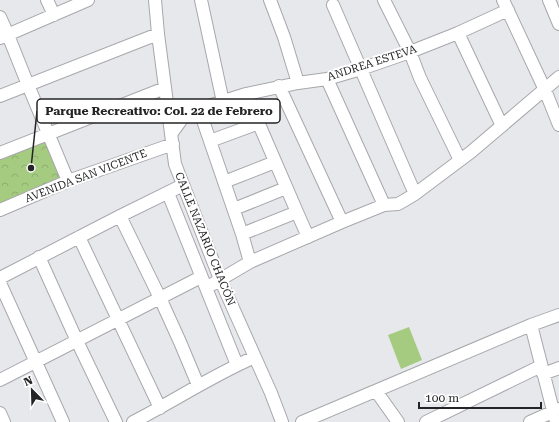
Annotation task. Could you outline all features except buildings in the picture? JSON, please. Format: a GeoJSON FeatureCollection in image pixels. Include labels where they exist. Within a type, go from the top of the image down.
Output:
{"type":"FeatureCollection","features":[{"type":"Feature","properties":{"kind":"street"},"geometry":{"type":"LineString","coordinates":[[47,0],[54,15]]}},
{"type":"Feature","properties":{"kind":"street"},"geometry":{"type":"LineString","coordinates":[[4,36],[88,0]]}},
{"type":"Feature","properties":{"kind":"street","name":"CALLE NAZARIO CHACÓN"},"geometry":{"type":"LineString","coordinates":[[155,0],[175,164],[220,279],[271,393],[282,422]]}},
{"type":"Feature","properties":{"kind":"street"},"geometry":{"type":"LineString","coordinates":[[201,0],[223,102]]}},
{"type":"Feature","properties":{"kind":"street"},"geometry":{"type":"LineString","coordinates":[[270,0],[284,37],[298,83]]}},
{"type":"Feature","properties":{"kind":"street"},"geometry":{"type":"LineString","coordinates":[[384,0],[460,160]]}},
{"type":"Feature","properties":{"kind":"street"},"geometry":{"type":"LineString","coordinates":[[549,0],[559,24]]}},
{"type":"Feature","properties":{"kind":"street"},"geometry":{"type":"LineString","coordinates":[[333,5],[416,194]]}},
{"type":"Feature","properties":{"kind":"street"},"geometry":{"type":"LineString","coordinates":[[506,5],[559,125]]}},
{"type":"Feature","properties":{"kind":"street","name":"ANDREA ESTEVA"},"geometry":{"type":"LineString","coordinates":[[172,139],[182,120],[199,109],[246,94],[279,86],[327,79],[361,69],[410,52],[458,32],[506,5]]}},
{"type":"Feature","properties":{"kind":"street"},"geometry":{"type":"LineString","coordinates":[[0,17],[4,36],[28,85],[68,181]]}},
{"type":"Feature","properties":{"kind":"street"},"geometry":{"type":"LineString","coordinates":[[458,32],[502,126]]}},
{"type":"Feature","properties":{"kind":"street"},"geometry":{"type":"LineString","coordinates":[[0,96],[158,34]]}},
{"type":"Feature","properties":{"kind":"street"},"geometry":{"type":"LineString","coordinates":[[0,380],[160,298],[203,283],[220,279],[250,262],[342,222],[384,205],[398,204],[416,194],[460,160],[559,77]]}},
{"type":"Feature","properties":{"kind":"street"},"geometry":{"type":"LineString","coordinates":[[327,79],[384,205]]}},
{"type":"Feature","properties":{"kind":"street"},"geometry":{"type":"LineString","coordinates":[[279,86],[342,222]]}},
{"type":"Feature","properties":{"kind":"street"},"geometry":{"type":"LineString","coordinates":[[0,154],[165,88]]}},
{"type":"Feature","properties":{"kind":"street"},"geometry":{"type":"LineString","coordinates":[[246,94],[308,237]]}},
{"type":"Feature","properties":{"kind":"street"},"geometry":{"type":"LineString","coordinates":[[199,109],[234,209],[250,262]]}},
{"type":"Feature","properties":{"kind":"street"},"geometry":{"type":"LineString","coordinates":[[210,141],[259,123]]}},
{"type":"Feature","properties":{"kind":"street","name":"AVENIDA SAN VICENTE"},"geometry":{"type":"LineString","coordinates":[[0,210],[172,139]]}},
{"type":"Feature","properties":{"kind":"street"},"geometry":{"type":"LineString","coordinates":[[224,182],[275,162]]}},
{"type":"Feature","properties":{"kind":"street"},"geometry":{"type":"LineString","coordinates":[[0,278],[183,185]]}},
{"type":"Feature","properties":{"kind":"street"},"geometry":{"type":"LineString","coordinates":[[234,209],[286,188]]}},
{"type":"Feature","properties":{"kind":"street"},"geometry":{"type":"LineString","coordinates":[[168,193],[237,365]]}},
{"type":"Feature","properties":{"kind":"street"},"geometry":{"type":"LineString","coordinates":[[242,234],[297,212]]}},
{"type":"Feature","properties":{"kind":"street"},"geometry":{"type":"LineString","coordinates":[[120,216],[160,298],[198,386]]}},
{"type":"Feature","properties":{"kind":"street"},"geometry":{"type":"LineString","coordinates":[[79,237],[160,408]]}},
{"type":"Feature","properties":{"kind":"street"},"geometry":{"type":"LineString","coordinates":[[39,257],[116,422]]}},
{"type":"Feature","properties":{"kind":"street"},"geometry":{"type":"LineString","coordinates":[[0,283],[63,422]]}},
{"type":"Feature","properties":{"kind":"street"},"geometry":{"type":"LineString","coordinates":[[302,422],[531,325],[559,315]]}},
{"type":"Feature","properties":{"kind":"street"},"geometry":{"type":"LineString","coordinates":[[530,422],[556,414],[542,370],[531,325]]}},
{"type":"Feature","properties":{"kind":"street"},"geometry":{"type":"LineString","coordinates":[[133,422],[237,365],[255,357]]}},
{"type":"Feature","properties":{"kind":"street"},"geometry":{"type":"LineString","coordinates":[[426,422],[542,370],[559,368]]}},
{"type":"Feature","properties":{"kind":"street"},"geometry":{"type":"LineString","coordinates":[[376,391],[398,422]]}},
{"type":"Feature","properties":{"kind":"street"},"geometry":{"type":"LineString","coordinates":[[0,413],[4,422]]}},
{"type":"Feature","properties":{"kind":"green space"},"geometry":{"type":"Polygon","coordinates":[[[48,135],[68,181],[0,210],[0,154],[48,135]]]}},
{"type":"Feature","properties":{"kind":"green space"},"geometry":{"type":"Polygon","coordinates":[[[409,327],[422,360],[401,369],[388,335],[409,327]]]}},
{"type":"Feature","properties":{"kind":"place","name":"Parque Recreativo: Col. 22 de Febrero"},"geometry":{"type":"Point","coordinates":[31,168]}}]}
